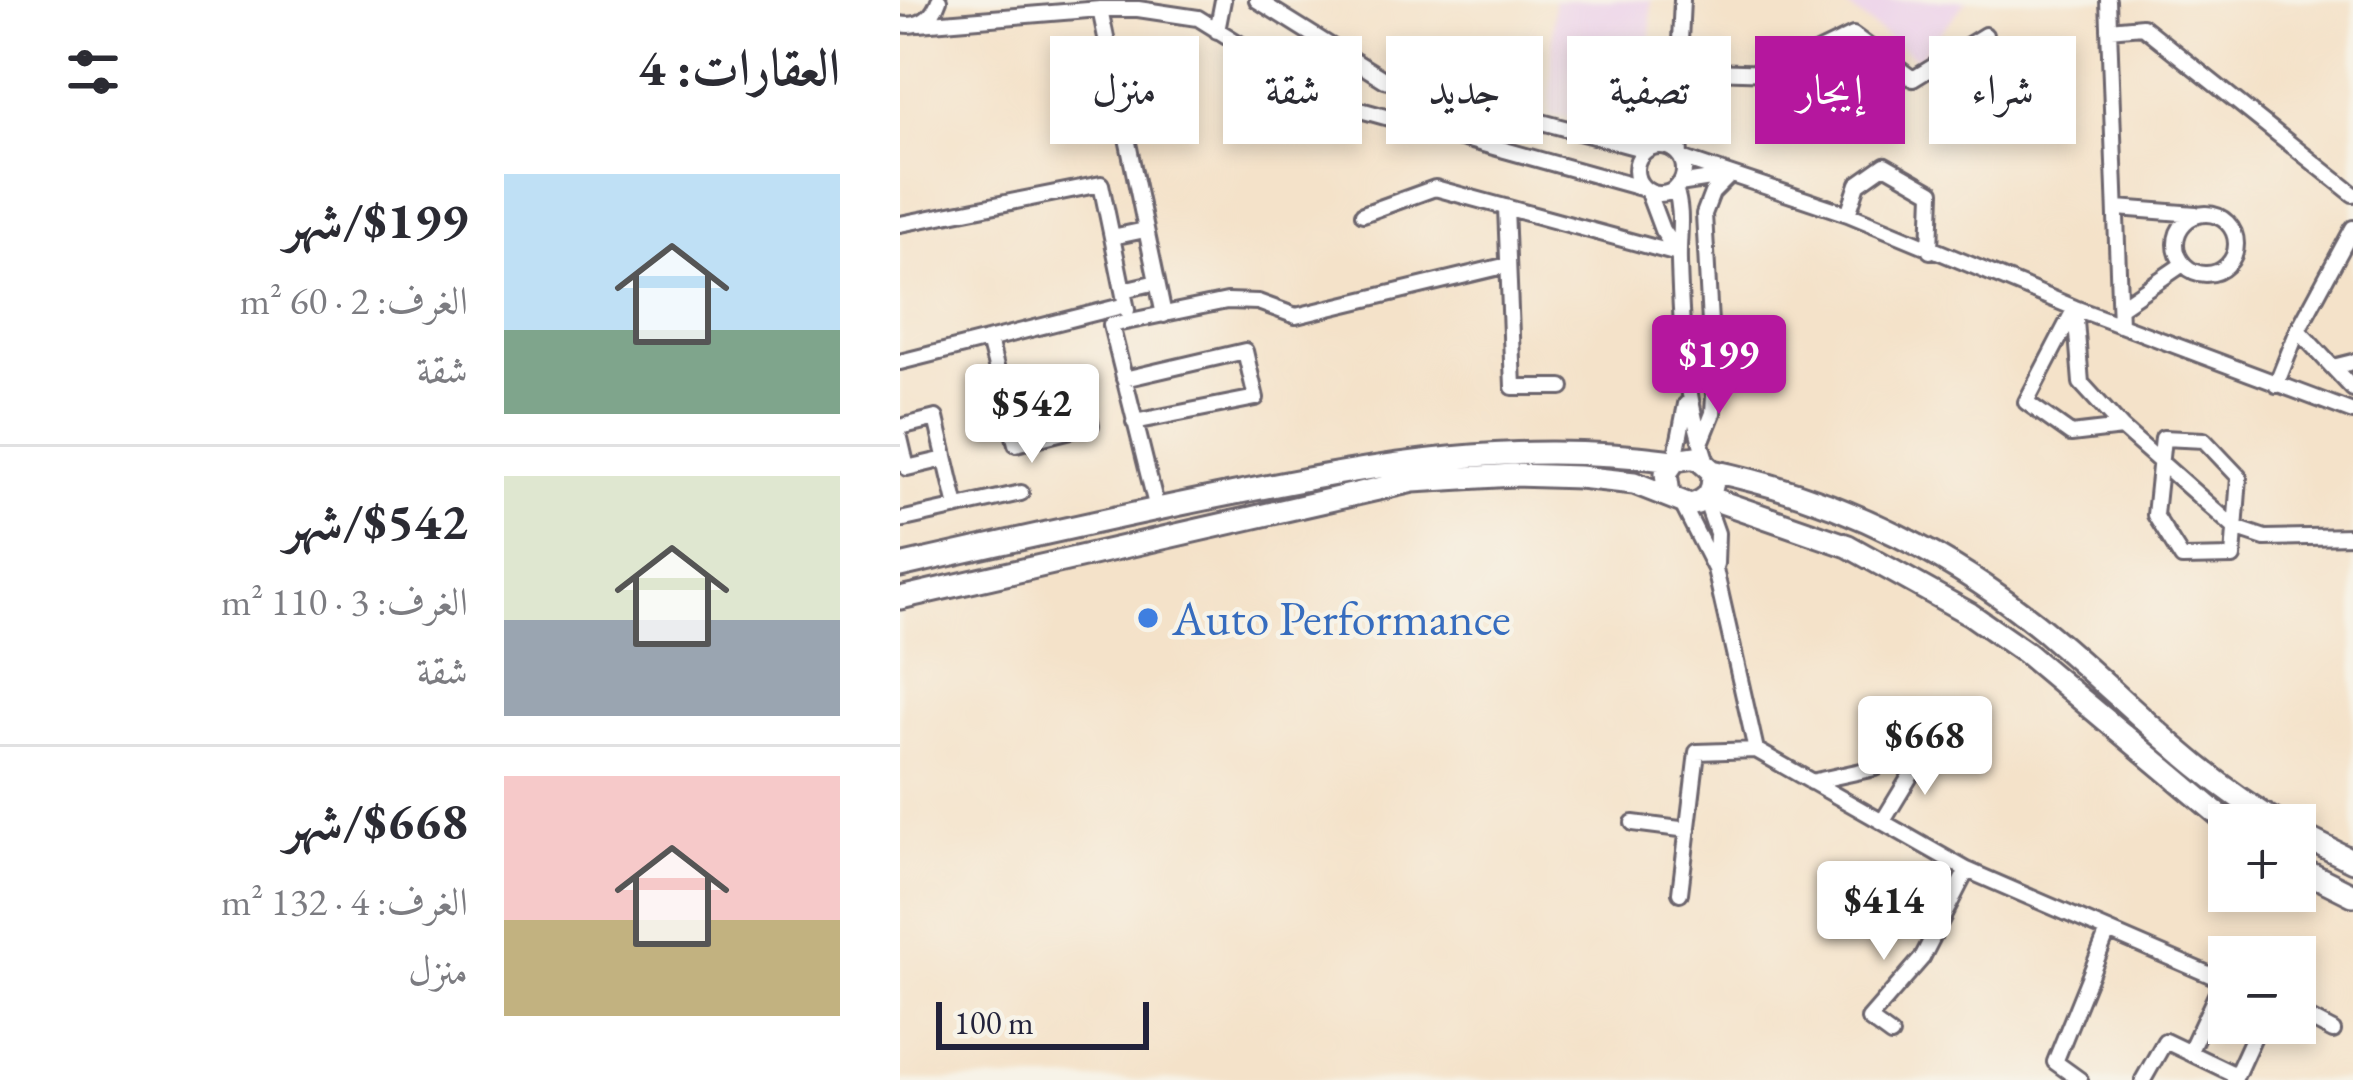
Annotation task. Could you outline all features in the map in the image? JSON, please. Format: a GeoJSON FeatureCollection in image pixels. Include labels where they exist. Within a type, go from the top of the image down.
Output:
{"type":"FeatureCollection","features":[{"type":"Feature","properties":{"kind":"highway"},"geometry":{"type":"LineString","coordinates":[[900,566],[1371,465],[1502,452],[1612,453],[1674,461],[1696,457],[1892,531],[1943,558],[2060,644],[2220,786],[2249,804]]}},
{"type":"Feature","properties":{"kind":"highway"},"geometry":{"type":"LineString","coordinates":[[1691,498],[1712,489],[1707,460]]}},
{"type":"Feature","properties":{"kind":"highway"},"geometry":{"type":"LineString","coordinates":[[1674,461],[1664,480],[1691,498]]}},
{"type":"Feature","properties":{"kind":"highway"},"geometry":{"type":"LineString","coordinates":[[900,598],[1413,482],[1514,475],[1634,483],[1848,546],[1970,614],[2026,652],[2208,806]]}},
{"type":"Feature","properties":{"kind":"highway"},"geometry":{"type":"LineString","coordinates":[[2316,842],[2353,861]]}},
{"type":"Feature","properties":{"kind":"highway"},"geometry":{"type":"LineString","coordinates":[[2316,876],[2353,895]]}},
{"type":"Feature","properties":{"kind":"street"},"geometry":{"type":"LineString","coordinates":[[906,25],[935,12],[939,0]]}},
{"type":"Feature","properties":{"kind":"street"},"geometry":{"type":"LineString","coordinates":[[1217,31],[1223,0]]}},
{"type":"Feature","properties":{"kind":"street"},"geometry":{"type":"LineString","coordinates":[[1257,0],[1384,80],[1650,149],[1668,147],[1728,177],[1848,214],[2075,308],[2353,412]]}},
{"type":"Feature","properties":{"kind":"street"},"geometry":{"type":"LineString","coordinates":[[1680,36],[1682,0]]}},
{"type":"Feature","properties":{"kind":"street"},"geometry":{"type":"LineString","coordinates":[[2108,0],[2120,325]]}},
{"type":"Feature","properties":{"kind":"street"},"geometry":{"type":"LineString","coordinates":[[906,25],[1100,9],[1138,9],[1198,19],[1335,103],[1662,194],[1677,186],[1728,177]]}},
{"type":"Feature","properties":{"kind":"street"},"geometry":{"type":"LineString","coordinates":[[1100,9],[1164,315]]}},
{"type":"Feature","properties":{"kind":"street"},"geometry":{"type":"LineString","coordinates":[[2109,28],[2142,26],[2353,194]]}},
{"type":"Feature","properties":{"kind":"street"},"geometry":{"type":"LineString","coordinates":[[1731,72],[1774,73],[1853,35],[1913,79],[1985,35]]}},
{"type":"Feature","properties":{"kind":"street"},"geometry":{"type":"LineString","coordinates":[[1653,144],[1636,169],[1656,218],[1678,254]]}},
{"type":"Feature","properties":{"kind":"street"},"geometry":{"type":"LineString","coordinates":[[1674,461],[1687,381],[1678,254],[1683,221],[1677,186],[1684,169],[1679,144]]}},
{"type":"Feature","properties":{"kind":"street"},"geometry":{"type":"LineString","coordinates":[[1848,214],[1858,184],[1885,165],[1932,191],[1930,251]]}},
{"type":"Feature","properties":{"kind":"street"},"geometry":{"type":"LineString","coordinates":[[1707,460],[1714,396],[1704,214],[1712,193],[1728,177]]}},
{"type":"Feature","properties":{"kind":"street"},"geometry":{"type":"LineString","coordinates":[[900,224],[1101,184],[1126,305]]}},
{"type":"Feature","properties":{"kind":"street"},"geometry":{"type":"LineString","coordinates":[[1363,214],[1435,188],[1678,254]]}},
{"type":"Feature","properties":{"kind":"street"},"geometry":{"type":"LineString","coordinates":[[1506,207],[1513,387],[1562,387]]}},
{"type":"Feature","properties":{"kind":"street"},"geometry":{"type":"LineString","coordinates":[[2117,208],[2198,214],[2221,217],[2229,224],[2236,250],[2218,272],[2201,274],[2183,263],[2176,241],[2179,231],[2198,214]]}},
{"type":"Feature","properties":{"kind":"street"},"geometry":{"type":"LineString","coordinates":[[2276,385],[2298,330],[2353,228]]}},
{"type":"Feature","properties":{"kind":"street"},"geometry":{"type":"LineString","coordinates":[[1112,237],[1145,230]]}},
{"type":"Feature","properties":{"kind":"street"},"geometry":{"type":"LineString","coordinates":[[2120,307],[2183,263]]}},
{"type":"Feature","properties":{"kind":"street"},"geometry":{"type":"LineString","coordinates":[[900,362],[1126,305],[1164,315],[1238,301],[1258,302],[1295,316],[1508,265]]}},
{"type":"Feature","properties":{"kind":"street"},"geometry":{"type":"LineString","coordinates":[[1157,282],[1126,305],[1111,325],[1157,508]]}},
{"type":"Feature","properties":{"kind":"street"},"geometry":{"type":"LineString","coordinates":[[2075,308],[2026,402],[2071,434],[2122,428]]}},
{"type":"Feature","properties":{"kind":"street"},"geometry":{"type":"LineString","coordinates":[[2075,308],[2081,383],[2122,428],[2235,528],[2265,538],[2353,536]]}},
{"type":"Feature","properties":{"kind":"street"},"geometry":{"type":"LineString","coordinates":[[2298,330],[2353,389]]}},
{"type":"Feature","properties":{"kind":"street"},"geometry":{"type":"LineString","coordinates":[[989,340],[1016,444],[1091,425],[1078,376]]}},
{"type":"Feature","properties":{"kind":"street"},"geometry":{"type":"LineString","coordinates":[[1124,379],[1245,351],[1256,398],[1134,422]]}},
{"type":"Feature","properties":{"kind":"street"},"geometry":{"type":"LineString","coordinates":[[2332,367],[2353,362]]}},
{"type":"Feature","properties":{"kind":"street"},"geometry":{"type":"LineString","coordinates":[[1687,381],[1707,460]]}},
{"type":"Feature","properties":{"kind":"street"},"geometry":{"type":"LineString","coordinates":[[900,427],[936,418],[957,507]]}},
{"type":"Feature","properties":{"kind":"street"},"geometry":{"type":"LineString","coordinates":[[900,438],[907,469],[945,460]]}},
{"type":"Feature","properties":{"kind":"street"},"geometry":{"type":"LineString","coordinates":[[2163,438],[2204,440],[2239,477],[2235,528],[2233,556],[2182,558],[2155,515],[2163,438]]}},
{"type":"Feature","properties":{"kind":"street"},"geometry":{"type":"LineString","coordinates":[[900,520],[1022,493]]}},
{"type":"Feature","properties":{"kind":"street"},"geometry":{"type":"LineString","coordinates":[[1691,498],[1715,569],[1756,750]]}},
{"type":"Feature","properties":{"kind":"street"},"geometry":{"type":"LineString","coordinates":[[1691,498],[1717,533],[1715,569]]}},
{"type":"Feature","properties":{"kind":"street"},"geometry":{"type":"LineString","coordinates":[[1680,892],[1696,752],[1756,750],[1967,870],[2208,973]]}},
{"type":"Feature","properties":{"kind":"street"},"geometry":{"type":"LineString","coordinates":[[1883,821],[1926,750]]}},
{"type":"Feature","properties":{"kind":"street"},"geometry":{"type":"LineString","coordinates":[[1811,782],[1875,768]]}},
{"type":"Feature","properties":{"kind":"street"},"geometry":{"type":"LineString","coordinates":[[1633,823],[1688,830]]}},
{"type":"Feature","properties":{"kind":"street"},"geometry":{"type":"LineString","coordinates":[[1891,1035],[1869,1019],[1922,958],[1967,870]]}},
{"type":"Feature","properties":{"kind":"street"},"geometry":{"type":"LineString","coordinates":[[2080,1080],[2054,1062],[2108,931]]}},
{"type":"Feature","properties":{"kind":"street"},"geometry":{"type":"LineString","coordinates":[[2189,1053],[2208,1016]]}},
{"type":"Feature","properties":{"kind":"street"},"geometry":{"type":"LineString","coordinates":[[2316,1022],[2333,1031]]}},
{"type":"Feature","properties":{"kind":"street"},"geometry":{"type":"LineString","coordinates":[[2143,1080],[2165,1041],[2235,1078],[2250,1044]]}},
{"type":"Feature","properties":{"kind":"shaded area"},"geometry":{"type":"Polygon","coordinates":[[[1554,0],[1651,0],[1651,36],[1567,36],[1567,117],[1550,116],[1554,0]]]}},
{"type":"Feature","properties":{"kind":"shaded area"},"geometry":{"type":"Polygon","coordinates":[[[1838,0],[1967,0],[1938,36],[1929,36],[1929,47],[1918,60],[1905,50],[1905,36],[1886,36],[1838,0]]]}},
{"type":"Feature","properties":{"kind":"place","name":"Auto Performance"},"geometry":{"type":"Point","coordinates":[1148,618]}}]}
